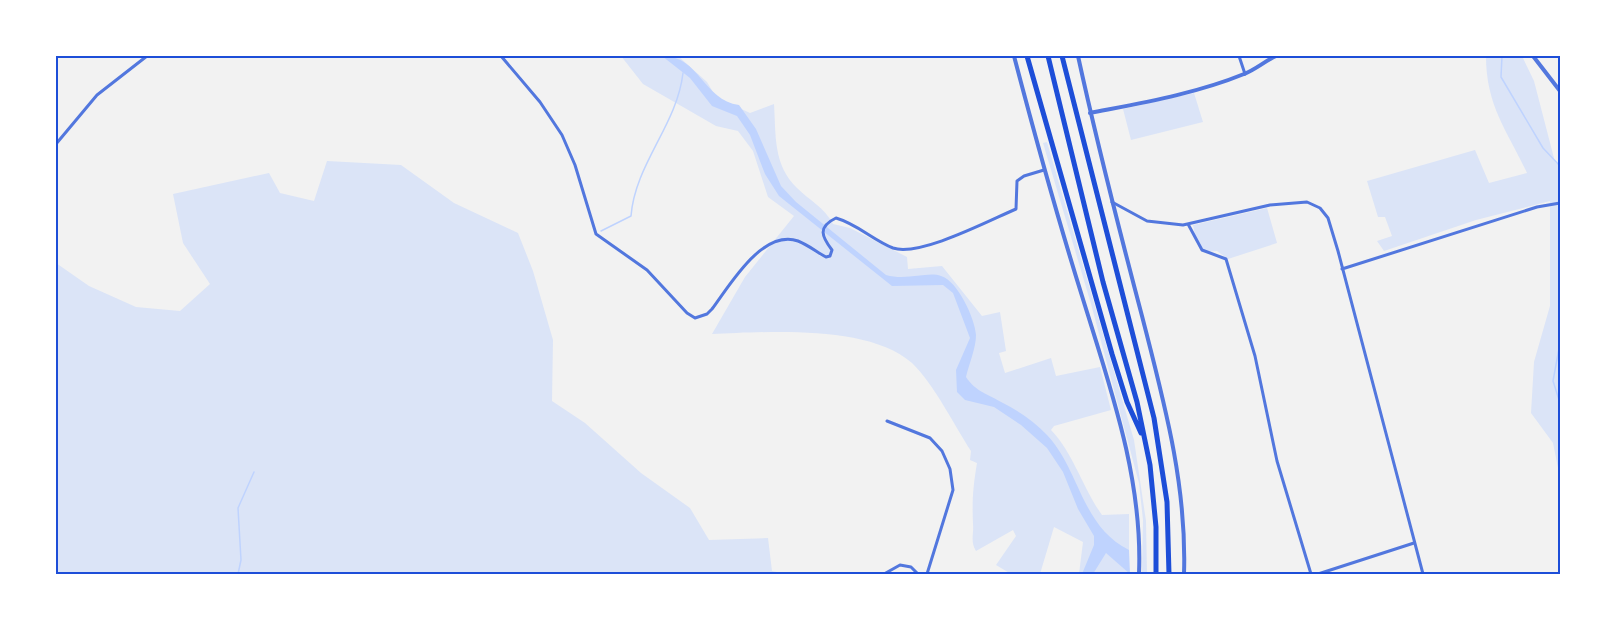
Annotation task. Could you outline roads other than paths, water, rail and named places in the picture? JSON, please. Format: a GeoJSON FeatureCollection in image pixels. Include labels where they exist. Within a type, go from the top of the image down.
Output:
{"type":"FeatureCollection","features":[{"type":"Feature","properties":{"kind":"highway"},"geometry":{"type":"LineString","coordinates":[[1027,56],[1112,354],[1127,402],[1145,442]]}},
{"type":"Feature","properties":{"kind":"highway"},"geometry":{"type":"LineString","coordinates":[[1048,56],[1102,282],[1137,402],[1154,502],[1156,574]]}},
{"type":"Feature","properties":{"kind":"highway"},"geometry":{"type":"LineString","coordinates":[[1062,56],[1154,418],[1167,502],[1169,574]]}},
{"type":"Feature","properties":{"kind":"street"},"geometry":{"type":"LineString","coordinates":[[56,144],[97,94],[147,56]]}},
{"type":"Feature","properties":{"kind":"street"},"geometry":{"type":"LineString","coordinates":[[501,56],[540,102],[562,135],[575,165],[596,234],[648,270],[687,313],[695,318],[712,309],[753,256],[768,245],[787,240],[798,241],[826,257],[830,256],[832,250],[822,239],[822,234],[829,221],[836,218],[900,250],[923,247],[1017,209],[1018,180],[1044,170]]}},
{"type":"Feature","properties":{"kind":"street"},"geometry":{"type":"LineString","coordinates":[[1014,56],[1044,170],[1126,445],[1136,504],[1139,574]]}},
{"type":"Feature","properties":{"kind":"street"},"geometry":{"type":"LineString","coordinates":[[1078,56],[1090,113],[1174,446],[1183,503],[1184,574]]}},
{"type":"Feature","properties":{"kind":"street"},"geometry":{"type":"LineString","coordinates":[[1239,56],[1245,74]]}},
{"type":"Feature","properties":{"kind":"street"},"geometry":{"type":"LineString","coordinates":[[1090,113],[1174,95],[1245,74],[1276,56]]}},
{"type":"Feature","properties":{"kind":"street"},"geometry":{"type":"LineString","coordinates":[[1533,56],[1560,91]]}},
{"type":"Feature","properties":{"kind":"street"},"geometry":{"type":"LineString","coordinates":[[1112,202],[1147,221],[1188,225],[1270,205],[1307,202],[1320,208],[1328,218],[1423,574]]}},
{"type":"Feature","properties":{"kind":"street"},"geometry":{"type":"LineString","coordinates":[[1342,269],[1537,207],[1560,203]]}},
{"type":"Feature","properties":{"kind":"street"},"geometry":{"type":"LineString","coordinates":[[1188,225],[1202,250],[1226,259],[1232,276],[1255,356],[1277,461],[1311,574]]}},
{"type":"Feature","properties":{"kind":"street"},"geometry":{"type":"LineString","coordinates":[[887,421],[930,438],[942,451],[950,469],[953,490],[927,574]]}},
{"type":"Feature","properties":{"kind":"street"},"geometry":{"type":"LineString","coordinates":[[1318,574],[1414,543]]}},
{"type":"Feature","properties":{"kind":"street"},"geometry":{"type":"LineString","coordinates":[[884,574],[900,565],[911,567],[918,574]]}},
{"type":"Feature","properties":{"kind":"water"},"geometry":{"type":"Polygon","coordinates":[[[662,56],[685,63],[717,95],[739,105],[756,129],[781,186],[796,202],[886,275],[902,277],[936,275],[947,279],[954,285],[965,301],[976,335],[966,377],[978,389],[1021,413],[1047,435],[1067,464],[1082,497],[1101,527],[1113,540],[1129,550],[1130,574],[1106,553],[1093,574],[1082,574],[1094,545],[1094,536],[1078,509],[1063,472],[1047,448],[1021,425],[994,407],[965,400],[957,392],[956,370],[970,338],[953,293],[943,285],[892,286],[779,196],[765,174],[750,135],[737,116],[712,106],[690,78],[662,56]]]}},
{"type":"Feature","properties":{"kind":"waterway"},"geometry":{"type":"LineString","coordinates":[[1502,56],[1501,77],[1543,148],[1560,166]]}},
{"type":"Feature","properties":{"kind":"waterway"},"geometry":{"type":"LineString","coordinates":[[601,231],[631,216],[640,179],[673,110],[683,73]]}},
{"type":"Feature","properties":{"kind":"waterway"},"geometry":{"type":"LineString","coordinates":[[1560,343],[1553,381],[1560,403]]}},
{"type":"Feature","properties":{"kind":"waterway"},"geometry":{"type":"LineString","coordinates":[[238,574],[241,560],[238,508],[254,472]]}}]}
